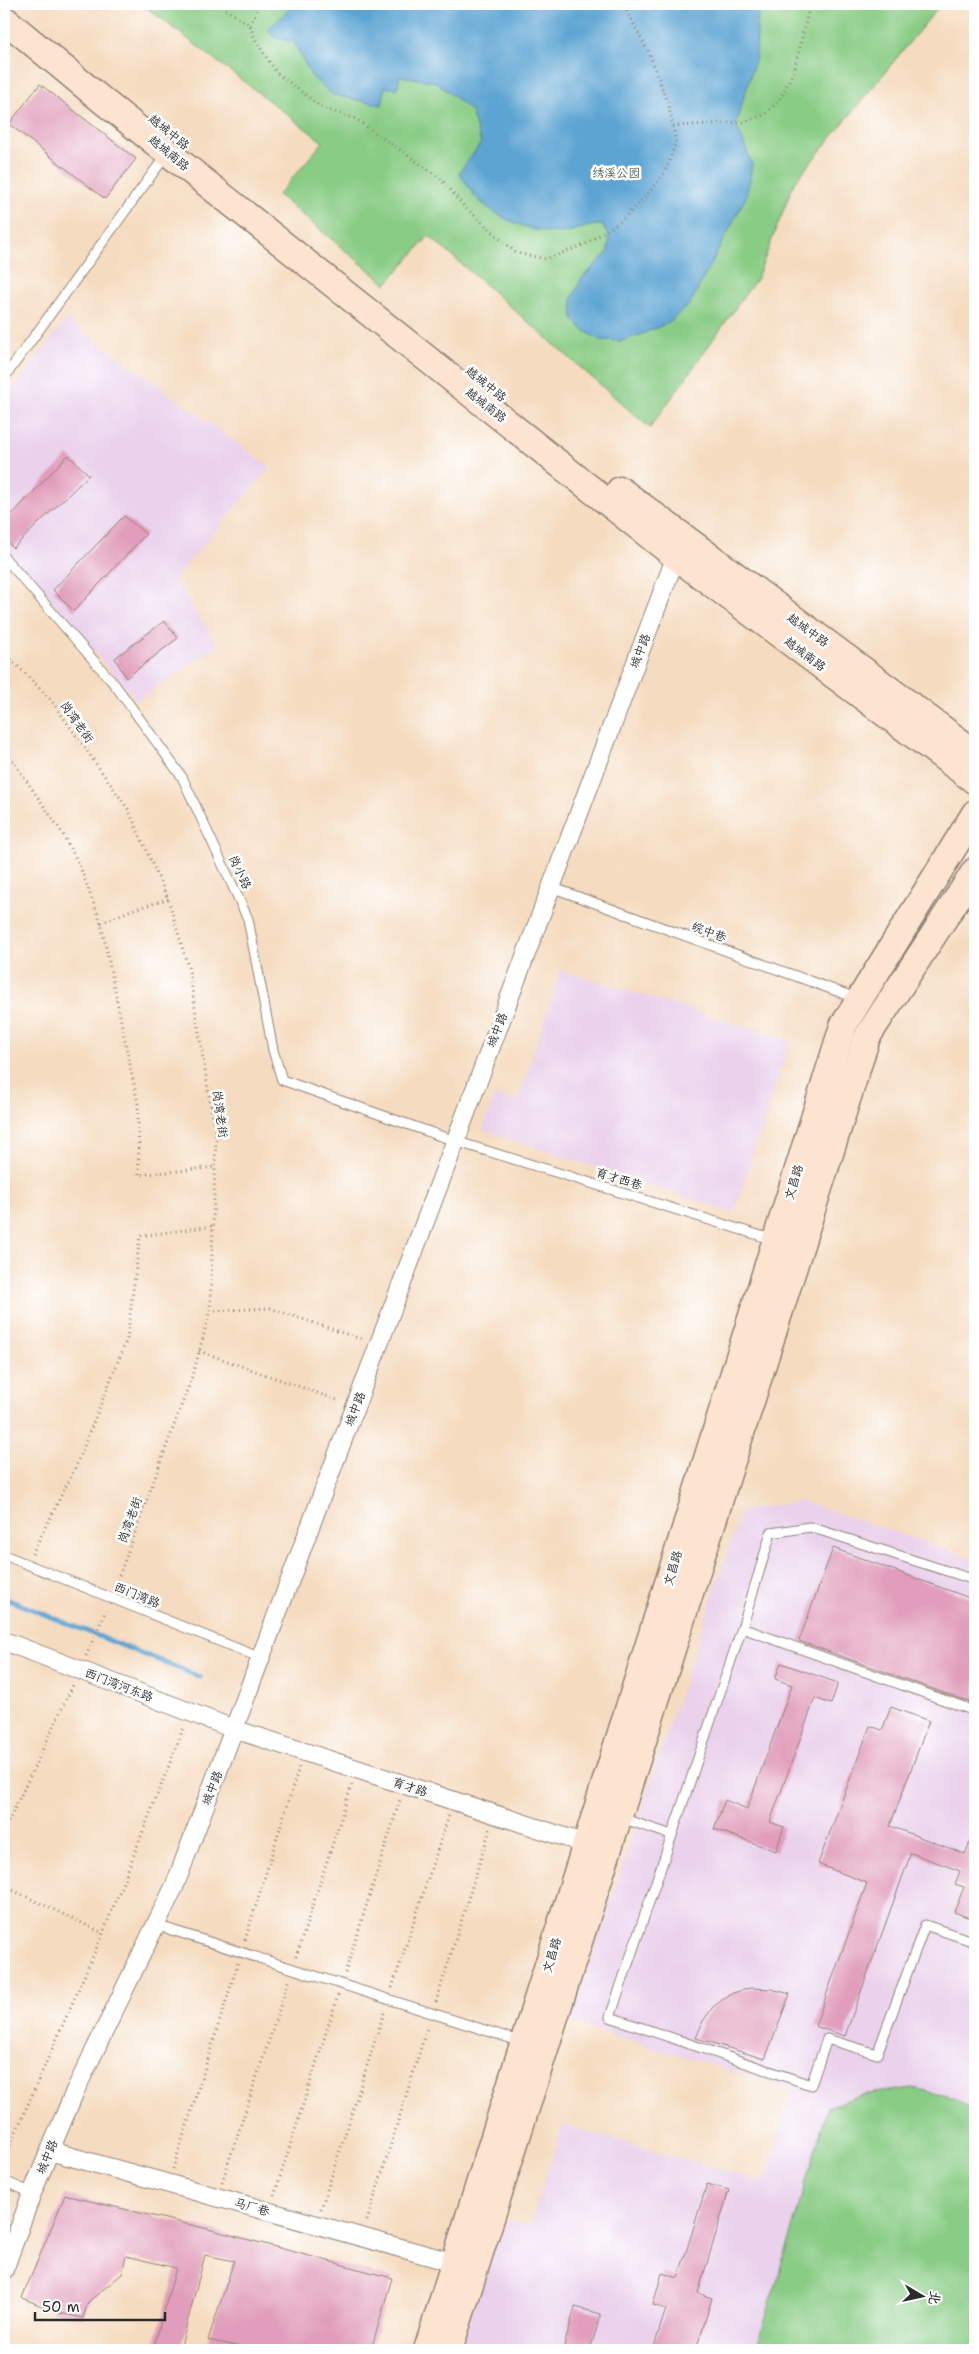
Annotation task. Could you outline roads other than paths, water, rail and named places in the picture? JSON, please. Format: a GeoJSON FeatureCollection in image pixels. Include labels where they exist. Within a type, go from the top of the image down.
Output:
{"type":"FeatureCollection","features":[{"type":"Feature","properties":{"kind":"main road","name":"越城中路"},"geometry":{"type":"LineString","coordinates":[[6,4],[577,457],[679,547],[975,753]]}},
{"type":"Feature","properties":{"kind":"main road","name":"越城南路"},"geometry":{"type":"LineString","coordinates":[[4,19],[168,152],[679,547],[975,781]]}},
{"type":"Feature","properties":{"kind":"main road","name":"文昌路"},"geometry":{"type":"LineString","coordinates":[[427,2350],[843,1026],[975,813]]}},
{"type":"Feature","properties":{"kind":"main road","name":"文昌路"},"geometry":{"type":"LineString","coordinates":[[449,2350],[867,1037],[975,871]]}},
{"type":"Feature","properties":{"kind":"street","name":"城中路"},"geometry":{"type":"LineString","coordinates":[[4,2270],[32,2193],[76,2091],[175,1884],[679,547]]}},
{"type":"Feature","properties":{"kind":"street","name":"西门湾河东路"},"geometry":{"type":"LineString","coordinates":[[4,1641],[234,1729]]}},
{"type":"Feature","properties":{"kind":"street","name":"育才路"},"geometry":{"type":"LineString","coordinates":[[234,1729],[586,1844]]}},
{"type":"Feature","properties":{"kind":"street","name":"马厂巷"},"geometry":{"type":"LineString","coordinates":[[50,2151],[455,2263]]}},
{"type":"Feature","properties":{"kind":"lane"},"geometry":{"type":"LineString","coordinates":[[4,378],[168,152]]}},
{"type":"Feature","properties":{"kind":"lane","name":"岗小路"},"geometry":{"type":"LineString","coordinates":[[4,557],[115,684],[182,777],[248,919],[273,1050],[282,1080],[456,1141]]}},
{"type":"Feature","properties":{"kind":"lane","name":"皖中巷"},"geometry":{"type":"LineString","coordinates":[[551,888],[860,1000]]}},
{"type":"Feature","properties":{"kind":"lane","name":"育才西巷"},"geometry":{"type":"LineString","coordinates":[[456,1141],[776,1241]]}},
{"type":"Feature","properties":{"kind":"lane"},"geometry":{"type":"LineString","coordinates":[[975,1580],[810,1527],[771,1534],[742,1628],[610,2016],[811,2084],[827,2039],[877,2054],[925,1924],[975,1942]]}},
{"type":"Feature","properties":{"kind":"lane","name":"西门湾路"},"geometry":{"type":"LineString","coordinates":[[4,1555],[261,1658]]}},
{"type":"Feature","properties":{"kind":"lane"},"geometry":{"type":"LineString","coordinates":[[742,1628],[975,1711]]}},
{"type":"Feature","properties":{"kind":"lane"},"geometry":{"type":"LineString","coordinates":[[618,1817],[672,1835]]}},
{"type":"Feature","properties":{"kind":"lane"},"geometry":{"type":"LineString","coordinates":[[156,1925],[524,2042]]}},
{"type":"Feature","properties":{"kind":"lane"},"geometry":{"type":"LineString","coordinates":[[4,2181],[32,2193]]}},
{"type":"Feature","properties":{"kind":"water"},"geometry":{"type":"Polygon","coordinates":[[[295,4],[758,4],[756,57],[736,124],[752,164],[750,180],[745,199],[690,304],[668,323],[622,341],[600,340],[582,329],[573,318],[572,299],[582,278],[608,252],[609,238],[603,225],[564,233],[547,232],[513,222],[491,210],[474,195],[459,173],[481,143],[471,111],[436,82],[400,76],[397,89],[385,87],[382,105],[333,95],[311,76],[294,42],[275,38],[268,29],[295,4]]]}},
{"type":"Feature","properties":{"kind":"waterway"},"geometry":{"type":"LineString","coordinates":[[4,1598],[200,1677]]}},
{"type":"Feature","properties":{"kind":"park label","name":"绣溪公园"},"geometry":{"type":"Point","coordinates":[616,173]}}]}
